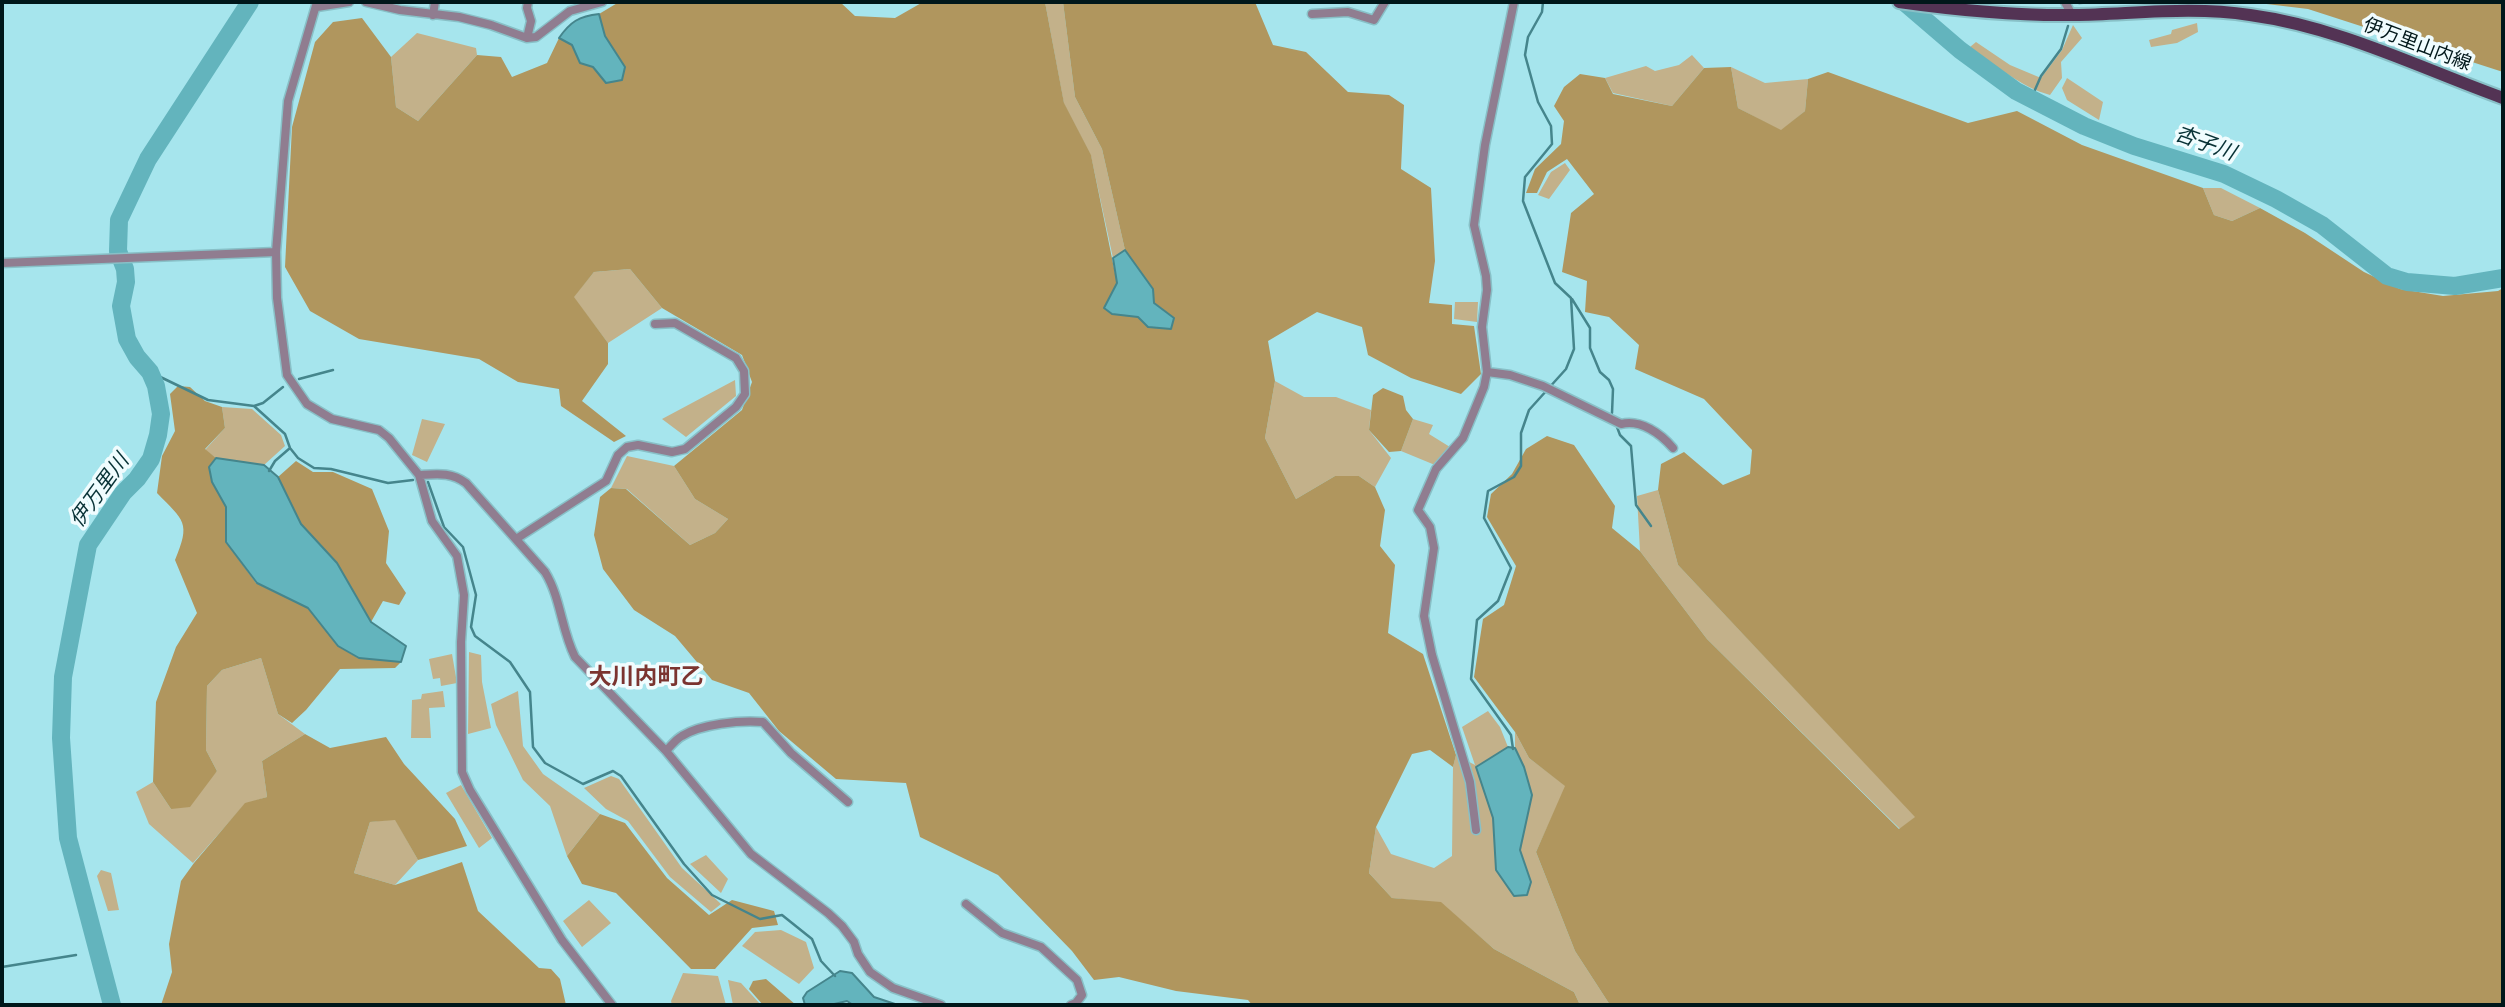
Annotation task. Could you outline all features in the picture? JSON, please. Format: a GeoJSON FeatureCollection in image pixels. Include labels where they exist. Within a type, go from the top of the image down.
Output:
{"type":"FeatureCollection","features":[{"type":"Feature","properties":{"kind":"main road","name":"伊万里山内線"},"geometry":{"type":"LineString","coordinates":[[1899,2],[2072,15],[2187,10],[2249,14],[2290,21],[2337,35],[2503,98]]}},
{"type":"Feature","properties":{"kind":"street"},"geometry":{"type":"LineString","coordinates":[[349,2],[317,5],[288,101],[276,251],[277,298],[288,375],[307,404],[332,419],[379,430],[389,438],[419,475],[432,521],[457,555],[464,595],[461,642],[462,772],[470,790],[562,940],[612,1005]]}},
{"type":"Feature","properties":{"kind":"street"},"geometry":{"type":"LineString","coordinates":[[366,2],[491,24],[527,38],[536,37],[570,11],[602,2]]}},
{"type":"Feature","properties":{"kind":"street"},"geometry":{"type":"LineString","coordinates":[[433,15],[435,2]]}},
{"type":"Feature","properties":{"kind":"street"},"geometry":{"type":"LineString","coordinates":[[527,38],[531,21],[528,2]]}},
{"type":"Feature","properties":{"kind":"street"},"geometry":{"type":"LineString","coordinates":[[1312,14],[1348,12],[1374,20],[1385,2]]}},
{"type":"Feature","properties":{"kind":"street"},"geometry":{"type":"LineString","coordinates":[[1476,830],[1470,782],[1432,655],[1424,616],[1434,548],[1430,527],[1418,510],[1436,469],[1463,438],[1484,387],[1487,372],[1482,327],[1486,276],[1474,225],[1485,145],[1514,2]]}},
{"type":"Feature","properties":{"kind":"street"},"geometry":{"type":"LineString","coordinates":[[2065,2],[2072,15]]}},
{"type":"Feature","properties":{"kind":"street"},"geometry":{"type":"LineString","coordinates":[[2,263],[276,251]]}},
{"type":"Feature","properties":{"kind":"street"},"geometry":{"type":"LineString","coordinates":[[516,539],[606,481],[618,455],[627,447],[638,445],[672,452],[685,449],[736,407],[745,394],[744,371],[736,358],[675,323],[655,324]]}},
{"type":"Feature","properties":{"kind":"street"},"geometry":{"type":"LineString","coordinates":[[1487,372],[1510,375],[1543,386],[1621,424],[1631,422],[1661,434],[1673,448]]}},
{"type":"Feature","properties":{"kind":"street"},"geometry":{"type":"LineString","coordinates":[[419,475],[455,475],[466,483],[545,572],[555,589],[569,645],[575,657],[666,751],[751,854],[842,926],[870,972],[893,988],[941,1005]]}},
{"type":"Feature","properties":{"kind":"street"},"geometry":{"type":"LineString","coordinates":[[666,751],[679,737],[692,730],[745,721],[762,722],[791,753],[848,802]]}},
{"type":"Feature","properties":{"kind":"street"},"geometry":{"type":"LineString","coordinates":[[966,904],[1002,933],[1041,947],[1077,981],[1082,995],[1071,1005]]}},
{"type":"Feature","properties":{"kind":"shaded area"},"geometry":{"type":"Polygon","coordinates":[[[619,2],[840,2],[855,16],[895,18],[923,2],[1045,2],[1064,103],[1091,155],[1117,283],[1112,314],[1174,318],[1154,303],[1152,289],[1125,250],[1102,149],[1075,97],[1063,2],[1255,2],[1273,45],[1306,52],[1348,92],[1389,95],[1404,105],[1401,169],[1431,188],[1435,261],[1429,303],[1452,305],[1452,324],[1474,326],[1481,374],[1461,394],[1411,378],[1368,355],[1362,327],[1317,312],[1268,341],[1275,381],[1265,438],[1296,499],[1335,476],[1359,476],[1375,487],[1385,510],[1380,546],[1395,565],[1388,633],[1423,654],[1456,755],[1453,767],[1430,750],[1412,754],[1376,827],[1369,873],[1392,898],[1441,902],[1494,949],[1574,992],[1580,1005],[1252,1005],[1248,1000],[1176,991],[1119,977],[1094,980],[1072,951],[998,875],[920,837],[906,783],[836,779],[779,731],[749,693],[712,680],[675,636],[634,610],[603,569],[594,535],[600,497],[611,488],[626,489],[690,545],[715,533],[728,519],[695,499],[674,466],[742,410],[752,382],[742,355],[662,308],[630,269],[594,272],[574,297],[608,343],[608,364],[582,401],[626,436],[614,442],[561,406],[559,389],[518,382],[479,359],[359,339],[310,311],[285,267],[292,127],[315,42],[333,22],[362,18],[391,57],[396,107],[418,121],[477,55],[501,57],[512,77],[547,63],[559,38],[572,45],[580,63],[593,67],[606,82],[625,67],[605,36],[599,14],[619,2]]]}},
{"type":"Feature","properties":{"kind":"shaded area"},"geometry":{"type":"Polygon","coordinates":[[[1045,2],[1063,2],[1075,97],[1102,149],[1125,250],[1113,258],[1091,156],[1064,104],[1045,2]]]}},
{"type":"Feature","properties":{"kind":"shaded area"},"geometry":{"type":"Polygon","coordinates":[[[2250,2],[2503,2],[2503,72],[2308,9],[2250,2]]]}},
{"type":"Feature","properties":{"kind":"shaded area"},"geometry":{"type":"Polygon","coordinates":[[[2197,23],[2198,32],[2177,43],[2151,47],[2149,40],[2197,23]]]}},
{"type":"Feature","properties":{"kind":"shaded area"},"geometry":{"type":"Polygon","coordinates":[[[2073,25],[2082,38],[2061,62],[2062,78],[2050,95],[2019,81],[1970,47],[1976,42],[2010,65],[2041,78],[2062,50],[2073,25]]]}},
{"type":"Feature","properties":{"kind":"shaded area"},"geometry":{"type":"Polygon","coordinates":[[[417,33],[476,48],[477,55],[418,121],[396,107],[391,57],[417,33]]]}},
{"type":"Feature","properties":{"kind":"shaded area"},"geometry":{"type":"Polygon","coordinates":[[[1692,55],[1704,68],[1672,106],[1613,93],[1605,78],[1646,66],[1655,71],[1679,65],[1692,55]]]}},
{"type":"Feature","properties":{"kind":"shaded area"},"geometry":{"type":"Polygon","coordinates":[[[1731,67],[1765,83],[1808,79],[1805,111],[1781,131],[1738,108],[1731,67]]]}},
{"type":"Feature","properties":{"kind":"shaded area"},"geometry":{"type":"Polygon","coordinates":[[[1731,67],[1738,108],[1781,130],[1805,111],[1808,79],[1828,72],[1968,123],[2017,111],[2082,145],[2203,188],[2214,215],[2232,221],[2260,208],[2305,233],[2364,272],[2400,289],[2443,296],[2498,291],[2503,288],[2503,1005],[1610,1005],[1575,951],[1536,852],[1565,786],[1529,758],[1515,732],[1474,677],[1483,619],[1504,605],[1516,566],[1487,517],[1491,494],[1512,474],[1526,449],[1547,436],[1574,445],[1615,506],[1612,528],[1640,551],[1707,639],[1899,829],[1915,817],[1678,565],[1658,490],[1661,464],[1684,452],[1723,485],[1750,474],[1752,450],[1704,399],[1635,369],[1639,345],[1609,317],[1585,312],[1587,281],[1562,272],[1571,213],[1594,194],[1567,159],[1547,172],[1537,193],[1526,193],[1535,169],[1561,144],[1564,121],[1554,106],[1564,87],[1580,74],[1605,78],[1613,94],[1672,106],[1704,68],[1731,67]]]}},
{"type":"Feature","properties":{"kind":"shaded area"},"geometry":{"type":"Polygon","coordinates":[[[2067,78],[2103,102],[2099,120],[2067,100],[2062,88],[2067,78]]]}},
{"type":"Feature","properties":{"kind":"shaded area"},"geometry":{"type":"Polygon","coordinates":[[[1565,163],[1570,170],[1549,199],[1538,195],[1551,172],[1565,163]]]}},
{"type":"Feature","properties":{"kind":"shaded area"},"geometry":{"type":"Polygon","coordinates":[[[2203,188],[2221,188],[2260,208],[2232,221],[2214,215],[2203,188]]]}},
{"type":"Feature","properties":{"kind":"shaded area"},"geometry":{"type":"Polygon","coordinates":[[[630,269],[662,308],[608,343],[573,297],[594,272],[630,269]]]}},
{"type":"Feature","properties":{"kind":"shaded area"},"geometry":{"type":"Polygon","coordinates":[[[1455,302],[1478,302],[1477,322],[1454,319],[1455,302]]]}},
{"type":"Feature","properties":{"kind":"shaded area"},"geometry":{"type":"Polygon","coordinates":[[[735,380],[736,396],[686,437],[662,419],[735,380]]]}},
{"type":"Feature","properties":{"kind":"shaded area"},"geometry":{"type":"Polygon","coordinates":[[[1275,381],[1304,397],[1336,397],[1371,410],[1369,430],[1391,458],[1375,487],[1359,476],[1335,476],[1296,499],[1265,438],[1275,381]]]}},
{"type":"Feature","properties":{"kind":"shaded area"},"geometry":{"type":"Polygon","coordinates":[[[178,386],[190,387],[205,401],[222,407],[225,428],[205,449],[216,458],[209,468],[212,482],[226,507],[226,542],[256,583],[308,608],[338,646],[358,658],[401,662],[395,668],[340,669],[292,723],[278,714],[261,658],[222,670],[207,686],[206,750],[217,771],[190,807],[171,809],[153,782],[156,702],[176,647],[197,613],[175,560],[183,537],[182,523],[179,516],[157,493],[162,456],[175,431],[170,394],[178,386]]]}},
{"type":"Feature","properties":{"kind":"shaded area"},"geometry":{"type":"Polygon","coordinates":[[[1383,388],[1403,396],[1406,410],[1413,419],[1401,451],[1389,452],[1369,430],[1373,395],[1383,388]]]}},
{"type":"Feature","properties":{"kind":"shaded area"},"geometry":{"type":"Polygon","coordinates":[[[222,407],[252,409],[281,435],[285,446],[264,465],[216,458],[205,450],[225,428],[222,407]]]}},
{"type":"Feature","properties":{"kind":"shaded area"},"geometry":{"type":"Polygon","coordinates":[[[422,419],[445,424],[427,462],[412,455],[422,419]]]}},
{"type":"Feature","properties":{"kind":"shaded area"},"geometry":{"type":"Polygon","coordinates":[[[1413,419],[1433,425],[1429,434],[1450,447],[1435,465],[1401,451],[1413,419]]]}},
{"type":"Feature","properties":{"kind":"shaded area"},"geometry":{"type":"Polygon","coordinates":[[[627,456],[674,466],[695,499],[728,519],[715,533],[690,545],[627,489],[611,488],[627,456]]]}},
{"type":"Feature","properties":{"kind":"shaded area"},"geometry":{"type":"Polygon","coordinates":[[[296,461],[313,472],[333,472],[372,489],[389,531],[386,563],[406,593],[399,605],[383,601],[371,622],[337,563],[301,524],[278,477],[296,461]]]}},
{"type":"Feature","properties":{"kind":"shaded area"},"geometry":{"type":"Polygon","coordinates":[[[1658,490],[1678,565],[1916,817],[1900,829],[1707,639],[1640,551],[1637,496],[1658,490]]]}},
{"type":"Feature","properties":{"kind":"shaded area"},"geometry":{"type":"Polygon","coordinates":[[[469,652],[481,655],[482,682],[491,728],[468,734],[469,652]]]}},
{"type":"Feature","properties":{"kind":"shaded area"},"geometry":{"type":"Polygon","coordinates":[[[452,654],[457,683],[441,686],[440,678],[433,679],[429,659],[452,654]]]}},
{"type":"Feature","properties":{"kind":"shaded area"},"geometry":{"type":"Polygon","coordinates":[[[261,658],[278,714],[305,734],[262,761],[267,797],[245,804],[193,863],[149,824],[136,792],[153,782],[171,809],[217,771],[206,750],[207,686],[222,670],[261,658]]]}},
{"type":"Feature","properties":{"kind":"shaded area"},"geometry":{"type":"Polygon","coordinates":[[[443,691],[445,707],[429,708],[431,738],[411,738],[412,700],[421,699],[422,694],[443,691]]]}},
{"type":"Feature","properties":{"kind":"shaded area"},"geometry":{"type":"Polygon","coordinates":[[[518,691],[523,746],[543,774],[600,814],[567,856],[550,806],[523,780],[496,725],[491,704],[518,691]]]}},
{"type":"Feature","properties":{"kind":"shaded area"},"geometry":{"type":"Polygon","coordinates":[[[1488,711],[1500,727],[1508,747],[1476,767],[1493,818],[1496,870],[1531,881],[1520,850],[1532,795],[1515,748],[1515,732],[1529,758],[1566,786],[1536,852],[1575,951],[1610,1005],[1580,1005],[1574,992],[1494,949],[1441,903],[1392,898],[1369,873],[1376,827],[1391,854],[1434,868],[1452,856],[1453,767],[1456,755],[1475,765],[1462,727],[1488,711]]]}},
{"type":"Feature","properties":{"kind":"shaded area"},"geometry":{"type":"Polygon","coordinates":[[[305,734],[330,748],[386,737],[404,764],[455,819],[467,846],[418,860],[395,820],[370,822],[354,873],[395,885],[462,862],[478,911],[539,968],[551,969],[560,979],[566,1005],[161,1005],[172,972],[169,944],[181,881],[245,803],[267,797],[262,761],[305,734]]]}},
{"type":"Feature","properties":{"kind":"shaded area"},"geometry":{"type":"Polygon","coordinates":[[[611,776],[619,779],[682,868],[721,904],[711,912],[670,877],[628,821],[606,809],[584,788],[611,776]]]}},
{"type":"Feature","properties":{"kind":"shaded area"},"geometry":{"type":"Polygon","coordinates":[[[461,785],[492,838],[479,848],[446,793],[461,785]]]}},
{"type":"Feature","properties":{"kind":"shaded area"},"geometry":{"type":"Polygon","coordinates":[[[600,814],[625,823],[667,878],[709,915],[732,900],[774,911],[778,925],[752,928],[715,969],[691,969],[616,893],[582,884],[567,856],[600,814]]]}},
{"type":"Feature","properties":{"kind":"shaded area"},"geometry":{"type":"Polygon","coordinates":[[[395,819],[418,860],[395,885],[354,873],[370,822],[395,819]]]}},
{"type":"Feature","properties":{"kind":"shaded area"},"geometry":{"type":"Polygon","coordinates":[[[706,855],[728,879],[721,893],[690,864],[706,855]]]}},
{"type":"Feature","properties":{"kind":"shaded area"},"geometry":{"type":"Polygon","coordinates":[[[101,870],[111,873],[119,910],[108,911],[97,876],[101,870]]]}},
{"type":"Feature","properties":{"kind":"shaded area"},"geometry":{"type":"Polygon","coordinates":[[[589,900],[611,923],[582,947],[563,921],[589,900]]]}},
{"type":"Feature","properties":{"kind":"shaded area"},"geometry":{"type":"Polygon","coordinates":[[[781,930],[806,942],[814,968],[799,984],[742,946],[755,932],[781,930]]]}},
{"type":"Feature","properties":{"kind":"shaded area"},"geometry":{"type":"Polygon","coordinates":[[[683,973],[718,976],[726,1005],[672,1005],[671,1001],[683,973]]]}},
{"type":"Feature","properties":{"kind":"shaded area"},"geometry":{"type":"Polygon","coordinates":[[[766,979],[796,1005],[763,1005],[749,989],[753,981],[766,979]]]}},
{"type":"Feature","properties":{"kind":"shaded area"},"geometry":{"type":"Polygon","coordinates":[[[728,980],[741,983],[761,1005],[733,1005],[728,980]]]}},
{"type":"Feature","properties":{"kind":"water"},"geometry":{"type":"Polygon","coordinates":[[[599,14],[605,36],[625,67],[622,80],[606,83],[593,67],[580,63],[572,45],[559,38],[576,21],[599,14]]]}},
{"type":"Feature","properties":{"kind":"water"},"geometry":{"type":"Polygon","coordinates":[[[1125,250],[1153,289],[1154,303],[1174,318],[1171,329],[1148,327],[1138,317],[1112,314],[1104,308],[1117,283],[1113,258],[1125,250]]]}},
{"type":"Feature","properties":{"kind":"water"},"geometry":{"type":"Polygon","coordinates":[[[216,458],[264,465],[278,477],[301,524],[337,563],[371,622],[406,646],[401,662],[359,658],[338,646],[308,608],[257,583],[226,542],[226,507],[212,482],[209,467],[216,458]]]}},
{"type":"Feature","properties":{"kind":"water"},"geometry":{"type":"Polygon","coordinates":[[[1508,747],[1515,748],[1532,795],[1520,850],[1531,882],[1527,895],[1514,896],[1496,870],[1493,818],[1476,767],[1508,747]]]}},
{"type":"Feature","properties":{"kind":"water"},"geometry":{"type":"Polygon","coordinates":[[[840,971],[852,973],[874,997],[898,1005],[853,1005],[847,1001],[830,1005],[805,1005],[803,998],[807,992],[840,971]]]}},
{"type":"Feature","properties":{"kind":"waterway","name":"伊万里川"},"geometry":{"type":"LineString","coordinates":[[112,1005],[68,838],[61,738],[63,677],[88,545],[123,493],[151,459],[161,414],[156,386],[150,372],[127,339],[121,306],[126,282],[125,269],[118,251],[119,220],[148,159],[250,2]]}},
{"type":"Feature","properties":{"kind":"waterway"},"geometry":{"type":"LineString","coordinates":[[1513,749],[1511,735],[1471,679],[1477,620],[1498,601],[1511,568],[1484,518],[1488,491],[1514,477],[1521,466],[1521,433],[1529,410],[1566,369],[1574,349],[1571,298],[1555,283],[1523,201],[1525,177],[1552,144],[1551,126],[1538,102],[1525,55],[1528,37],[1542,12],[1543,2]]}},
{"type":"Feature","properties":{"kind":"waterway","name":"杏子川"},"geometry":{"type":"LineString","coordinates":[[1904,2],[1960,50],[2016,91],[2084,126],[2134,146],[2224,174],[2276,199],[2322,225],[2387,276],[2407,282],[2455,286],[2503,278]]}},
{"type":"Feature","properties":{"kind":"waterway"},"geometry":{"type":"LineString","coordinates":[[2079,3],[2095,2]]}},
{"type":"Feature","properties":{"kind":"waterway"},"geometry":{"type":"LineString","coordinates":[[2016,91],[2034,92],[2041,76],[2061,49],[2068,26]]}},
{"type":"Feature","properties":{"kind":"waterway"},"geometry":{"type":"LineString","coordinates":[[1572,299],[1590,328],[1590,348],[1600,372],[1609,380],[1613,389],[1612,413]]}},
{"type":"Feature","properties":{"kind":"waterway"},"geometry":{"type":"LineString","coordinates":[[299,379],[333,370]]}},
{"type":"Feature","properties":{"kind":"waterway"},"geometry":{"type":"LineString","coordinates":[[150,372],[208,400],[254,406],[285,434],[290,448],[298,458],[314,468],[331,469],[388,483],[413,480]]}},
{"type":"Feature","properties":{"kind":"waterway"},"geometry":{"type":"LineString","coordinates":[[254,406],[263,403],[283,387]]}},
{"type":"Feature","properties":{"kind":"waterway"},"geometry":{"type":"LineString","coordinates":[[1617,427],[1620,435],[1631,446],[1636,505],[1651,526]]}},
{"type":"Feature","properties":{"kind":"waterway"},"geometry":{"type":"LineString","coordinates":[[269,471],[275,461],[290,448]]}},
{"type":"Feature","properties":{"kind":"waterway"},"geometry":{"type":"LineString","coordinates":[[428,482],[444,527],[463,547],[476,595],[471,627],[475,636],[510,662],[530,692],[533,747],[545,763],[583,784],[613,771],[621,776],[684,864],[712,895],[760,919],[782,915],[812,939],[821,961],[835,976]]}},
{"type":"Feature","properties":{"kind":"waterway"},"geometry":{"type":"LineString","coordinates":[[2,967],[76,955]]}},
{"type":"Feature","properties":{"kind":"district","name":"大川内町乙"},"geometry":{"type":"Point","coordinates":[646,678]}}]}
